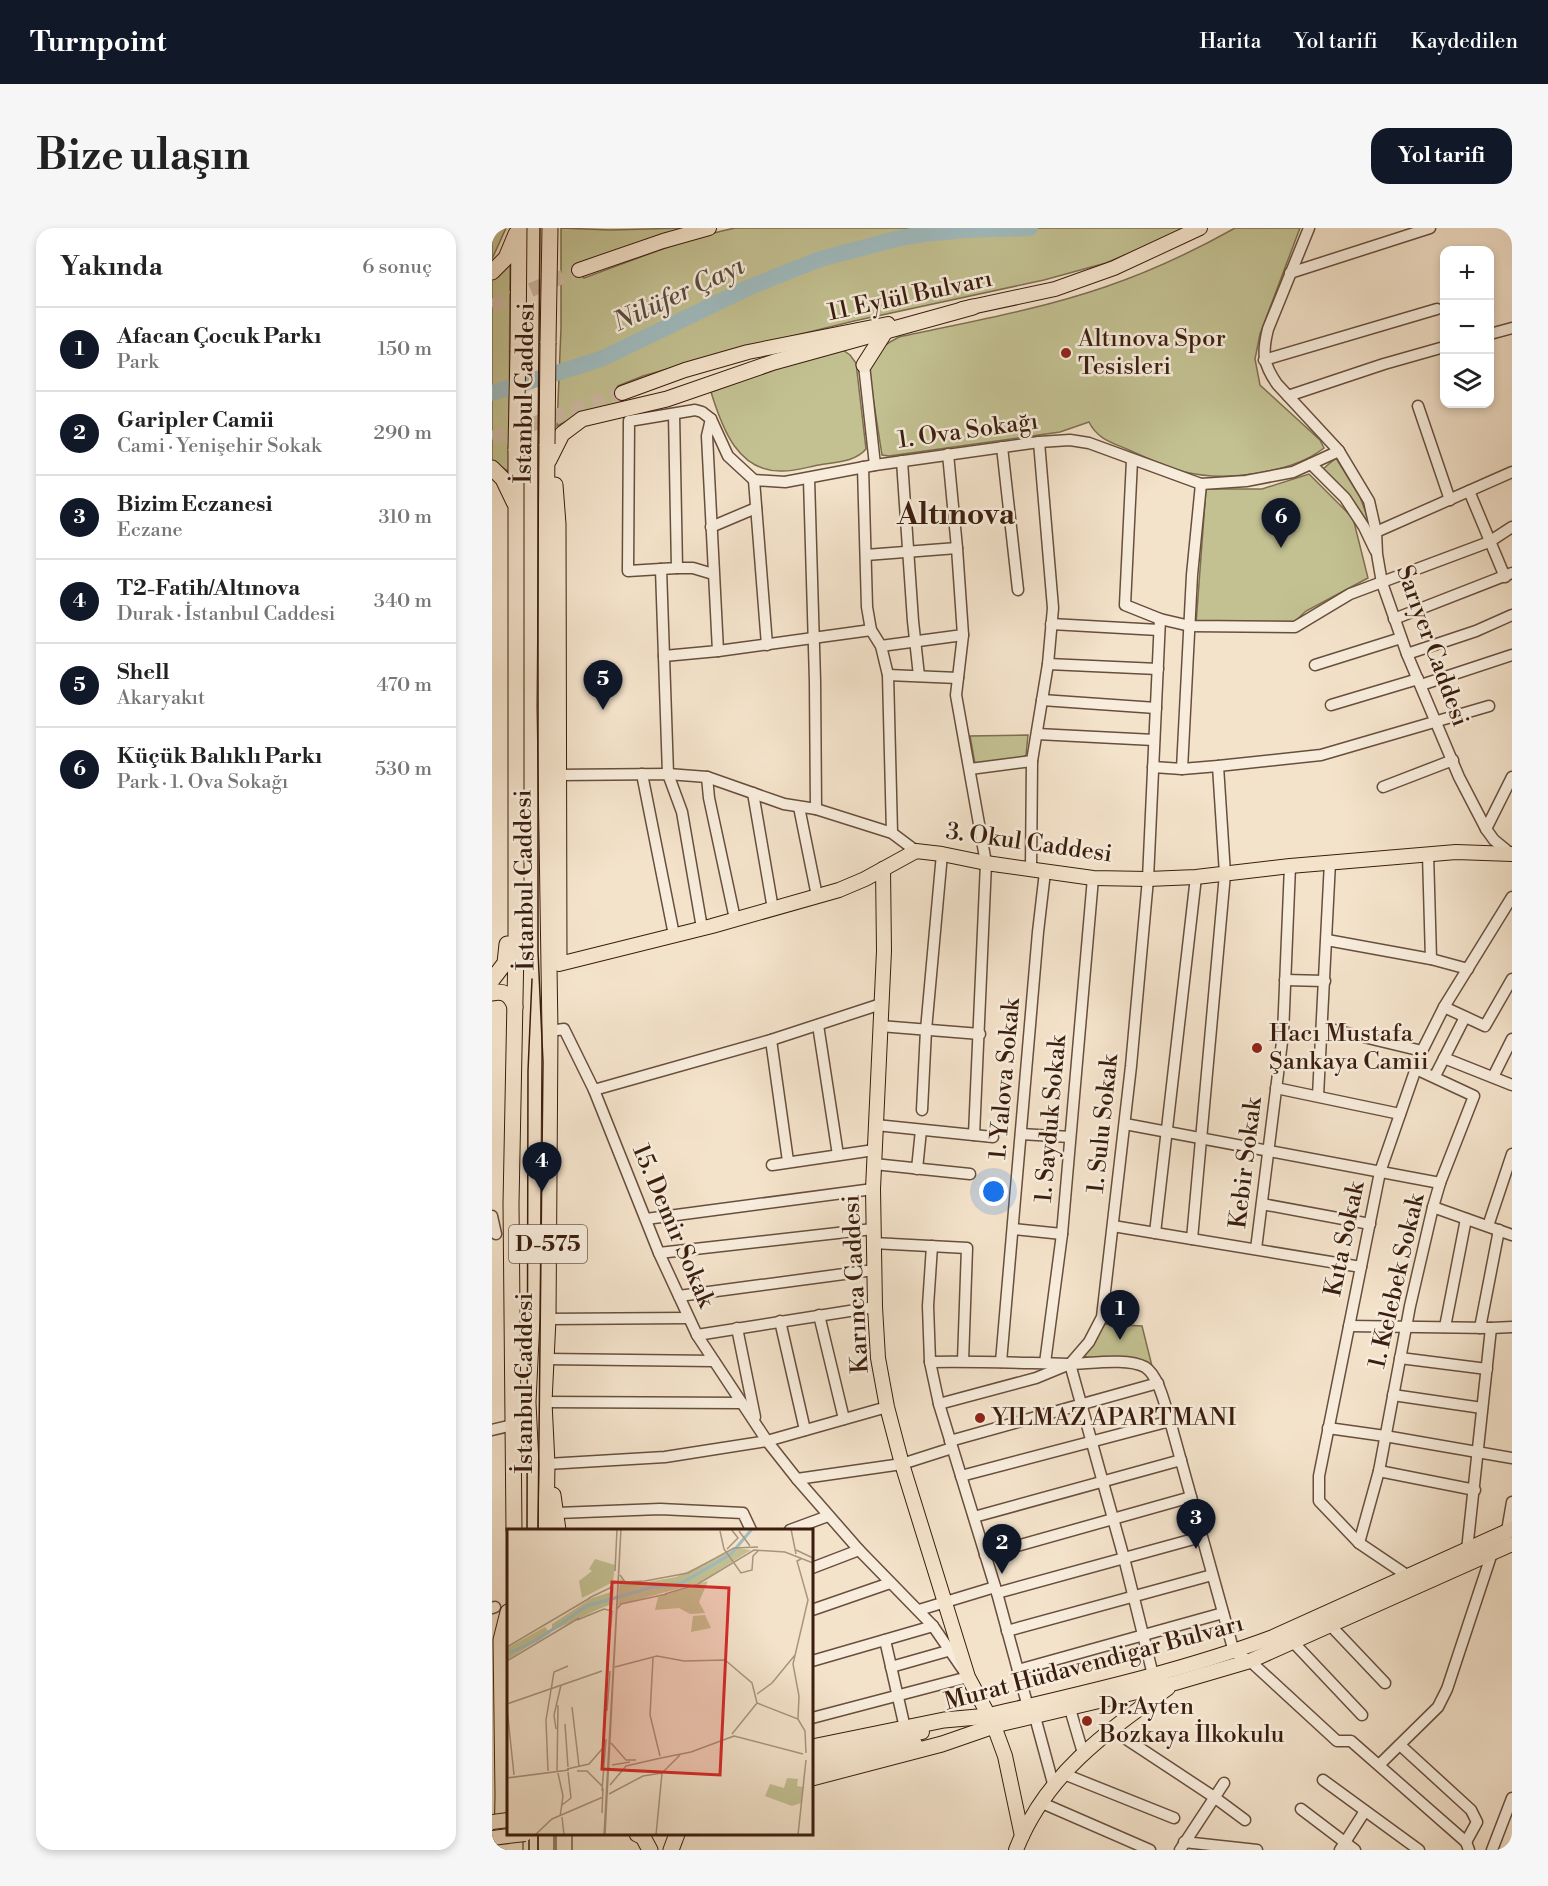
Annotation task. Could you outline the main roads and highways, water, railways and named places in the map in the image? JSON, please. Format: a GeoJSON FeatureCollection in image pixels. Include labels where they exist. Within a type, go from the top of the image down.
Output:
{"type":"FeatureCollection","features":[{"type":"Feature","properties":{"kind":"highway"},"geometry":{"type":"LineString","coordinates":[[492,272],[506,258],[518,228]]}},
{"type":"Feature","properties":{"kind":"highway","name":"İstanbul Caddesi"},"geometry":{"type":"LineString","coordinates":[[514,1529],[511,1204],[516,954],[518,228]]}},
{"type":"Feature","properties":{"kind":"highway","name":"İstanbul Caddesi"},"geometry":{"type":"LineString","coordinates":[[546,1529],[547,1464],[544,1402],[548,1319],[552,963],[545,684],[550,228]]}},
{"type":"Feature","properties":{"kind":"highway"},"geometry":{"type":"LineString","coordinates":[[552,963],[557,775],[558,524],[554,481],[547,465],[562,434],[582,419],[667,399],[774,362],[973,307]]}},
{"type":"Feature","properties":{"kind":"highway"},"geometry":{"type":"LineString","coordinates":[[846,342],[858,352],[864,365],[885,332]]}},
{"type":"Feature","properties":{"kind":"highway"},"geometry":{"type":"LineString","coordinates":[[492,468],[503,479],[517,508],[507,541],[508,677],[505,839],[507,957],[502,969],[492,981]]}},
{"type":"Feature","properties":{"kind":"highway"},"geometry":{"type":"LineString","coordinates":[[492,981],[501,978],[511,969],[516,954]]}},
{"type":"Feature","properties":{"kind":"highway"},"geometry":{"type":"LineString","coordinates":[[492,993],[504,992],[513,1001],[514,1007]]}},
{"type":"Feature","properties":{"kind":"highway"},"geometry":{"type":"LineString","coordinates":[[547,1464],[558,1529]]}},
{"type":"Feature","properties":{"kind":"highway"},"geometry":{"type":"LineString","coordinates":[[498,1609],[501,1640],[502,1850]]}},
{"type":"Feature","properties":{"kind":"highway"},"geometry":{"type":"LineString","coordinates":[[492,1676],[501,1640]]}},
{"type":"Feature","properties":{"kind":"highway"},"geometry":{"type":"LineString","coordinates":[[813,1747],[944,1720],[991,1721]]}},
{"type":"Feature","properties":{"kind":"highway"},"geometry":{"type":"LineString","coordinates":[[813,1778],[942,1744],[991,1721]]}},
{"type":"Feature","properties":{"kind":"highway"},"geometry":{"type":"LineString","coordinates":[[492,1758],[503,1796]]}},
{"type":"Feature","properties":{"kind":"highway"},"geometry":{"type":"LineString","coordinates":[[640,1835],[650,1850]]}},
{"type":"Feature","properties":{"kind":"highway"},"geometry":{"type":"LineString","coordinates":[[670,1850],[676,1835]]}},
{"type":"Feature","properties":{"kind":"main road"},"geometry":{"type":"LineString","coordinates":[[579,270],[709,228]]}},
{"type":"Feature","properties":{"kind":"main road","name":"11 Eylül Bulvarı"},"geometry":{"type":"LineString","coordinates":[[622,393],[685,370],[748,352],[1055,289],[1114,267],[1200,228]]}},
{"type":"Feature","properties":{"kind":"main road","name":"3. Okul Caddesi"},"geometry":{"type":"LineString","coordinates":[[552,963],[702,928],[817,896],[857,883],[915,851],[942,854],[986,864],[1093,878],[1148,879],[1196,877],[1428,854],[1511,853]]}},
{"type":"Feature","properties":{"kind":"main road","name":"Karınca Caddesi"},"geometry":{"type":"LineString","coordinates":[[883,869],[884,951],[873,1189],[878,1358],[887,1407],[902,1464],[968,1677],[991,1721],[1005,1756],[1022,1836]]}},
{"type":"Feature","properties":{"kind":"main road","name":"Murat Hüdavendigar Bulvarı"},"geometry":{"type":"LineString","coordinates":[[813,1758],[1031,1712],[1234,1652],[1273,1637],[1467,1550],[1510,1534]]}},
{"type":"Feature","properties":{"kind":"main road","name":"Murat Hüdavendigar Bulvarı"},"geometry":{"type":"LineString","coordinates":[[1031,1712],[1070,1709],[1175,1683],[1250,1661],[1492,1552],[1510,1534]]}},
{"type":"Feature","properties":{"kind":"main road"},"geometry":{"type":"LineString","coordinates":[[1016,1850],[1042,1803],[1083,1753],[1111,1729],[1175,1683]]}},
{"type":"Feature","properties":{"kind":"main road","name":"Murat Hüdavendigar Bulvarı"},"geometry":{"type":"LineString","coordinates":[[813,1769],[991,1721]]}},
{"type":"Feature","properties":{"kind":"main road"},"geometry":{"type":"LineString","coordinates":[[492,1822],[507,1820]]}},
{"type":"Feature","properties":{"kind":"main road"},"geometry":{"type":"LineString","coordinates":[[492,1838],[512,1835]]}},
{"type":"Feature","properties":{"kind":"waterway","name":"Nilüfer Çayı"},"geometry":{"type":"LineString","coordinates":[[492,393],[601,359],[750,287],[820,259],[924,234],[1030,228]]}},
{"type":"Feature","properties":{"kind":"tunnel"},"geometry":{"type":"LineString","coordinates":[[492,306],[579,270]]}},
{"type":"Feature","properties":{"kind":"tunnel"},"geometry":{"type":"LineString","coordinates":[[492,438],[622,393]]}},
{"type":"Feature","properties":{"kind":"tram line"},"geometry":{"type":"LineString","coordinates":[[538,1529],[543,1062],[538,951],[540,228]]}},
{"type":"Feature","properties":{"kind":"tram line"},"geometry":{"type":"LineString","coordinates":[[527,1529],[528,1071],[532,979]]}},
{"type":"Feature","properties":{"kind":"tram line"},"geometry":{"type":"LineString","coordinates":[[529,1835],[529,1850]]}},
{"type":"Feature","properties":{"kind":"tram line"},"geometry":{"type":"LineString","coordinates":[[538,1835],[538,1850]]}},
{"type":"Feature","properties":{"kind":"place","name":"Altınova Spor Tesisleri"},"geometry":{"type":"Point","coordinates":[1066,353]}},
{"type":"Feature","properties":{"kind":"place","name":"Küçük Balıklı Parkı"},"geometry":{"type":"Point","coordinates":[1281,548]}},
{"type":"Feature","properties":{"kind":"place","name":"Shell"},"geometry":{"type":"Point","coordinates":[603,710]}},
{"type":"Feature","properties":{"kind":"place","name":"Hacı Mustafa Şankaya Camii"},"geometry":{"type":"Point","coordinates":[1257,1048]}},
{"type":"Feature","properties":{"kind":"place","name":"T2-Fatih/Altınova"},"geometry":{"type":"Point","coordinates":[542,1192]}},
{"type":"Feature","properties":{"kind":"place","name":"Afacan Çocuk Parkı"},"geometry":{"type":"Point","coordinates":[1120,1340]}},
{"type":"Feature","properties":{"kind":"place","name":"YILMAZ APARTMANI"},"geometry":{"type":"Point","coordinates":[980,1418]}},
{"type":"Feature","properties":{"kind":"place","name":"Bizim Eczanesi"},"geometry":{"type":"Point","coordinates":[1196,1549]}},
{"type":"Feature","properties":{"kind":"place","name":"Garipler Camii"},"geometry":{"type":"Point","coordinates":[1002,1574]}},
{"type":"Feature","properties":{"kind":"place","name":"Dr.Ayten Bozkaya İlkokulu"},"geometry":{"type":"Point","coordinates":[1087,1721]}},
{"type":"Feature","properties":{"kind":"district","name":"Altınova"},"geometry":{"type":"Point","coordinates":[956,515]}}]}
